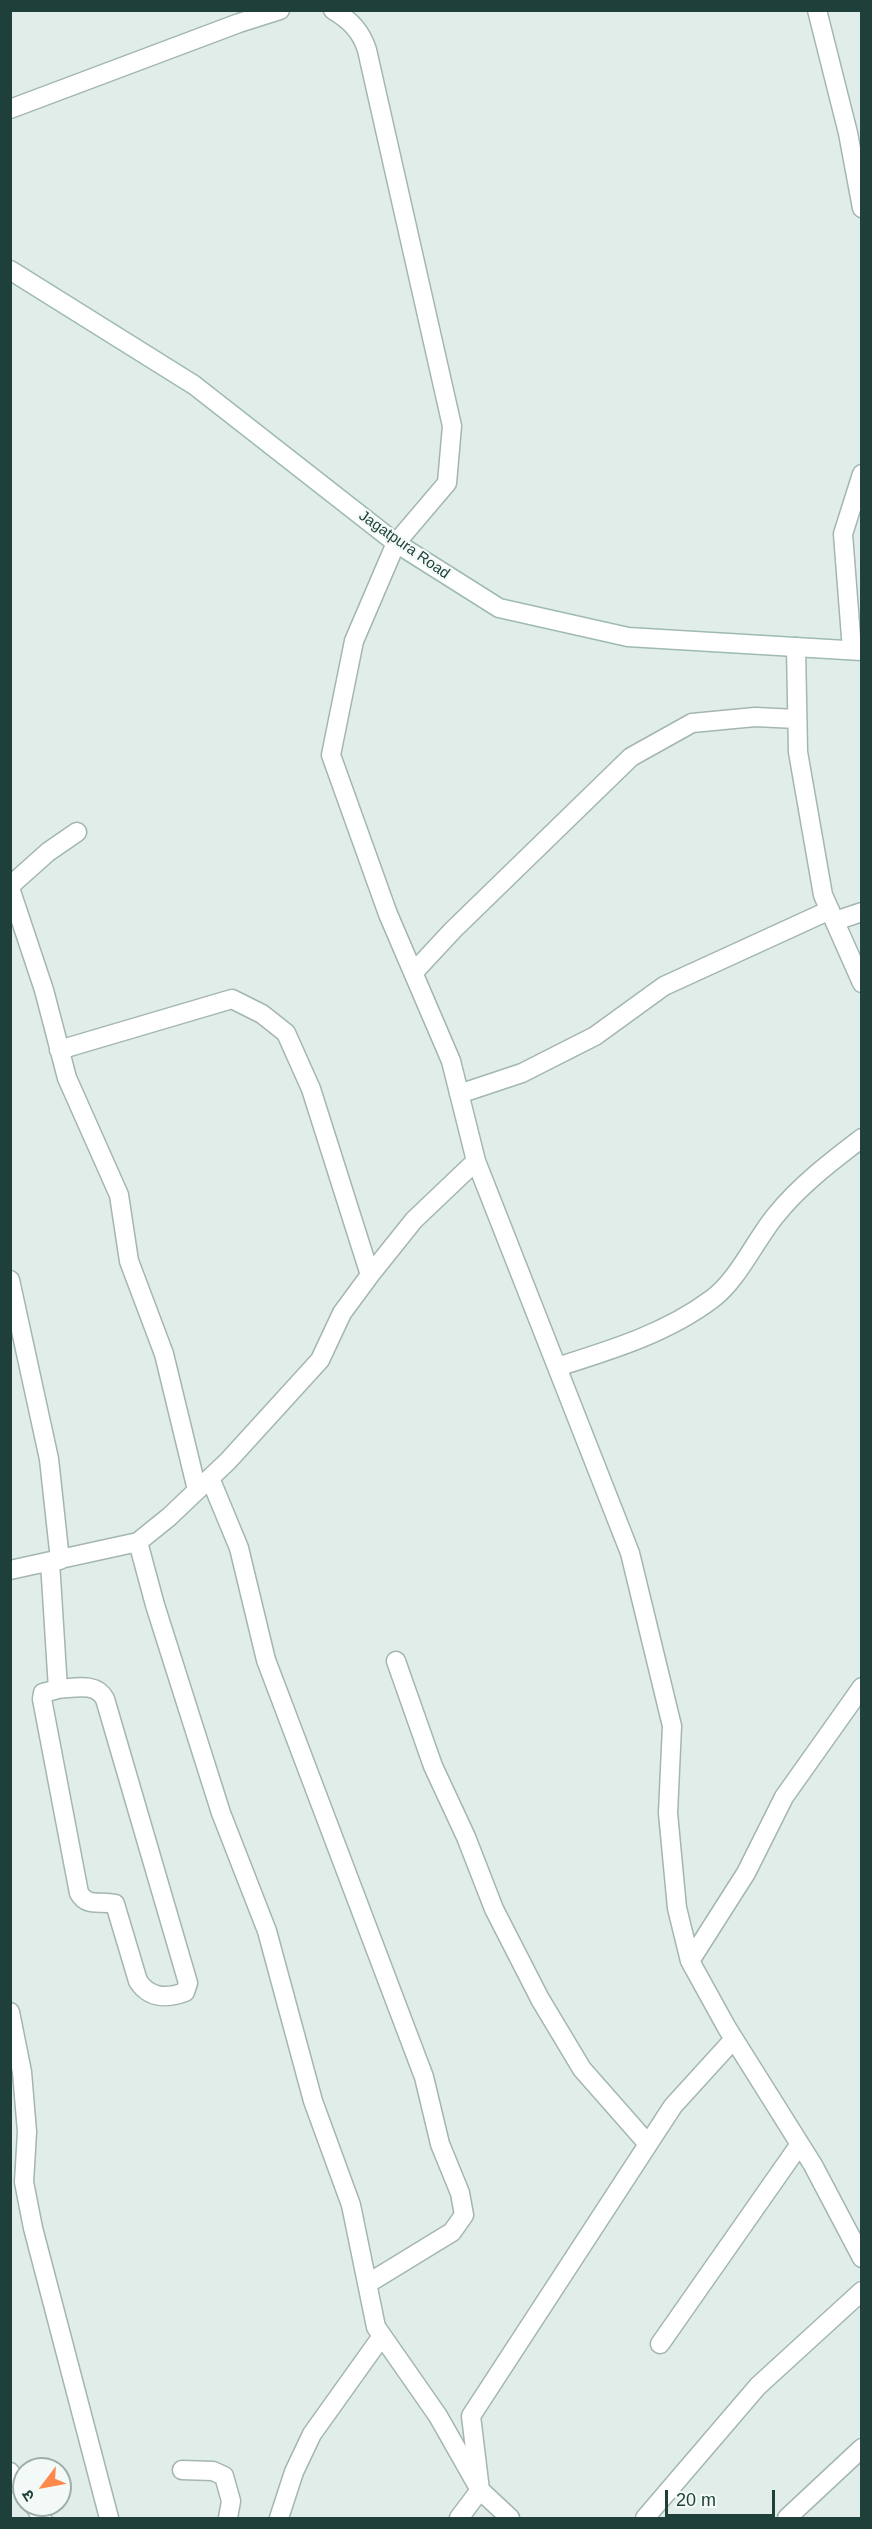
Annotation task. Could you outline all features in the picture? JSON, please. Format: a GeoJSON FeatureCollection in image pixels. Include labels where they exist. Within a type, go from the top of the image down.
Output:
{"type":"FeatureCollection","features":[{"type":"Feature","properties":{"kind":"street"},"geometry":{"type":"LineString","coordinates":[[10,109],[239,17],[280,10]]}},
{"type":"Feature","properties":{"kind":"street"},"geometry":{"type":"LineString","coordinates":[[333,10],[346,18],[362,36],[367,50],[452,426],[447,483],[396,543],[354,641],[331,755],[388,914],[451,1061],[476,1161],[630,1553],[672,1726],[668,1813],[677,1908],[690,1961],[734,2039],[800,2144],[861,2258]]}},
{"type":"Feature","properties":{"kind":"street"},"geometry":{"type":"LineString","coordinates":[[817,10],[857,158],[861,208]]}},
{"type":"Feature","properties":{"kind":"street","name":"Jagatpura Road"},"geometry":{"type":"LineString","coordinates":[[10,270],[194,385],[396,543],[499,608],[628,637],[857,651]]}},
{"type":"Feature","properties":{"kind":"street"},"geometry":{"type":"LineString","coordinates":[[857,651],[843,534],[861,474]]}},
{"type":"Feature","properties":{"kind":"street"},"geometry":{"type":"LineString","coordinates":[[796,647],[798,752],[823,895],[861,983]]}},
{"type":"Feature","properties":{"kind":"street"},"geometry":{"type":"LineString","coordinates":[[414,973],[453,930],[632,757],[692,723],[755,717],[797,719]]}},
{"type":"Feature","properties":{"kind":"street"},"geometry":{"type":"LineString","coordinates":[[77,832],[48,852],[10,887],[29,940],[67,1078],[119,1195],[129,1261],[164,1354],[204,1484],[239,1548],[266,1660],[424,2077],[440,2144],[460,2193],[464,2215],[452,2232],[367,2284]]}},
{"type":"Feature","properties":{"kind":"street"},"geometry":{"type":"LineString","coordinates":[[459,1094],[522,1072],[595,1036],[664,986],[832,916],[861,912]]}},
{"type":"Feature","properties":{"kind":"street"},"geometry":{"type":"LineString","coordinates":[[59,1050],[232,999],[262,1014],[286,1033],[311,1089],[370,1275]]}},
{"type":"Feature","properties":{"kind":"street"},"geometry":{"type":"LineString","coordinates":[[557,1366],[606,1352],[665,1328],[714,1298],[777,1214],[825,1167],[861,1138]]}},
{"type":"Feature","properties":{"kind":"street"},"geometry":{"type":"LineString","coordinates":[[10,1570],[138,1542],[204,1484],[320,1360],[342,1313],[370,1275],[414,1220],[476,1161]]}},
{"type":"Feature","properties":{"kind":"street"},"geometry":{"type":"LineString","coordinates":[[10,1280],[50,1459],[58,1689]]}},
{"type":"Feature","properties":{"kind":"street"},"geometry":{"type":"LineString","coordinates":[[138,1542],[155,1605],[221,1814],[267,1930],[313,2101],[351,2205],[376,2327],[438,2416],[480,2490],[510,2518]]}},
{"type":"Feature","properties":{"kind":"street"},"geometry":{"type":"LineString","coordinates":[[396,1661],[433,1766],[466,1837],[494,1909],[540,1999],[582,2069],[648,2144]]}},
{"type":"Feature","properties":{"kind":"street"},"geometry":{"type":"LineString","coordinates":[[690,1961],[746,1873],[784,1797],[861,1687]]}},
{"type":"Feature","properties":{"kind":"street"},"geometry":{"type":"LineString","coordinates":[[94,1688],[101,1691],[105,1699],[188,1983],[185,1992],[174,1996],[151,1995],[144,1991],[138,1981],[115,1905],[89,1903],[79,1893],[42,1699],[48,1690],[58,1689],[94,1688]]}},
{"type":"Feature","properties":{"kind":"street"},"geometry":{"type":"LineString","coordinates":[[10,2012],[22,2072],[27,2132],[24,2182],[33,2228],[109,2518]]}},
{"type":"Feature","properties":{"kind":"street"},"geometry":{"type":"LineString","coordinates":[[459,2518],[480,2490],[471,2416],[673,2106],[734,2039]]}},
{"type":"Feature","properties":{"kind":"street"},"geometry":{"type":"LineString","coordinates":[[660,2344],[800,2144]]}},
{"type":"Feature","properties":{"kind":"street"},"geometry":{"type":"LineString","coordinates":[[645,2518],[758,2386],[861,2291]]}},
{"type":"Feature","properties":{"kind":"street"},"geometry":{"type":"LineString","coordinates":[[279,2518],[294,2472],[312,2434],[382,2336]]}},
{"type":"Feature","properties":{"kind":"street"},"geometry":{"type":"LineString","coordinates":[[787,2518],[861,2448]]}},
{"type":"Feature","properties":{"kind":"street"},"geometry":{"type":"LineString","coordinates":[[182,2470],[213,2470],[224,2476],[231,2501],[228,2518]]}}]}
